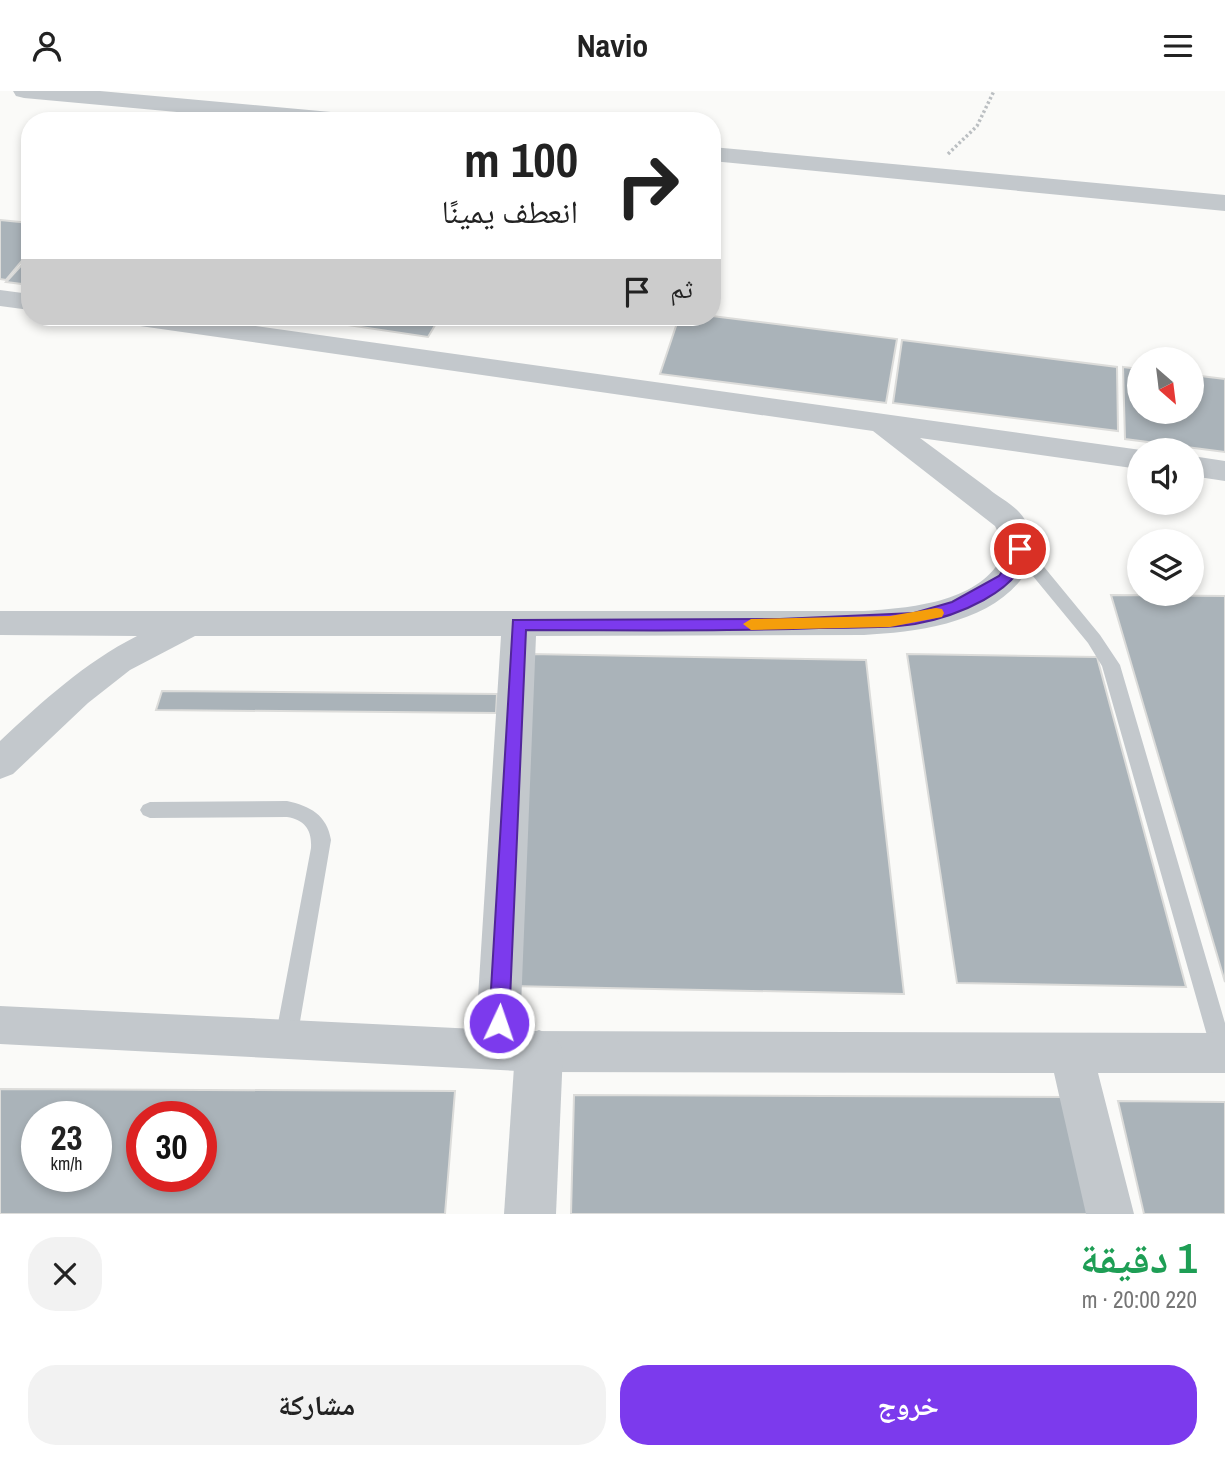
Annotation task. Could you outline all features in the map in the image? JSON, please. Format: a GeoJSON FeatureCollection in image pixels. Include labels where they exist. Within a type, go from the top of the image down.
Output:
{"type":"FeatureCollection","features":[{"type":"Feature","properties":{"kind":"street"},"geometry":{"type":"LineString","coordinates":[[24,91],[254,112]]}},
{"type":"Feature","properties":{"kind":"street"},"geometry":{"type":"LineString","coordinates":[[721,155],[1225,203]]}},
{"type":"Feature","properties":{"kind":"street"},"geometry":{"type":"LineString","coordinates":[[0,298],[21,301]]}},
{"type":"Feature","properties":{"kind":"street"},"geometry":{"type":"LineString","coordinates":[[196,326],[1127,457]]}},
{"type":"Feature","properties":{"kind":"street"},"geometry":{"type":"LineString","coordinates":[[0,624],[780,624],[914,618],[957,606],[1004,580],[1019,560],[1020,549],[1014,530],[1007,520],[884,425]]}},
{"type":"Feature","properties":{"kind":"street"},"geometry":{"type":"LineString","coordinates":[[1204,468],[1225,471]]}},
{"type":"Feature","properties":{"kind":"street"},"geometry":{"type":"LineString","coordinates":[[519,624],[518,1051],[530,1214]]}},
{"type":"Feature","properties":{"kind":"street"},"geometry":{"type":"LineString","coordinates":[[0,764],[75,692],[118,661],[187,625]]}},
{"type":"Feature","properties":{"kind":"street"},"geometry":{"type":"LineString","coordinates":[[0,1025],[518,1051],[1224,1053]]}},
{"type":"Feature","properties":{"kind":"street"},"geometry":{"type":"LineString","coordinates":[[1071,1053],[1110,1214]]}},
{"type":"Feature","properties":{"kind":"lane"},"geometry":{"type":"LineString","coordinates":[[1020,549],[1104,652],[1111,665],[1224,1053]]}},
{"type":"Feature","properties":{"kind":"lane"},"geometry":{"type":"LineString","coordinates":[[150,810],[286,809],[308,815],[320,829],[321,848],[286,1039]]}},
{"type":"Feature","properties":{"kind":"path"},"geometry":{"type":"LineString","coordinates":[[914,173],[943,157],[968,138],[985,116],[994,91]]}},
{"type":"Feature","properties":{"kind":"building"},"geometry":{"type":"Polygon","coordinates":[[[0,220],[21,222],[21,262],[6,280],[0,279],[0,220]]]}},
{"type":"Feature","properties":{"kind":"building"},"geometry":{"type":"Polygon","coordinates":[[[21,266],[21,284],[6,282],[21,266]]]}},
{"type":"Feature","properties":{"kind":"building"},"geometry":{"type":"Polygon","coordinates":[[[721,317],[897,339],[886,403],[660,374],[676,326],[721,326],[721,317]]]}},
{"type":"Feature","properties":{"kind":"building"},"geometry":{"type":"Polygon","coordinates":[[[354,326],[435,326],[428,337],[354,326]]]}},
{"type":"Feature","properties":{"kind":"building"},"geometry":{"type":"Polygon","coordinates":[[[902,340],[1117,367],[1118,431],[893,403],[902,340]]]}},
{"type":"Feature","properties":{"kind":"building"},"geometry":{"type":"Polygon","coordinates":[[[1123,367],[1127,368],[1127,424],[1204,424],[1204,376],[1225,379],[1225,452],[1204,449],[1204,438],[1125,439],[1123,367]]]}},
{"type":"Feature","properties":{"kind":"building"},"geometry":{"type":"Polygon","coordinates":[[[1111,595],[1127,595],[1127,606],[1204,606],[1204,596],[1225,596],[1225,982],[1111,595]]]}},
{"type":"Feature","properties":{"kind":"building"},"geometry":{"type":"Polygon","coordinates":[[[530,654],[866,660],[904,994],[509,986],[530,654]]]}},
{"type":"Feature","properties":{"kind":"building"},"geometry":{"type":"Polygon","coordinates":[[[907,654],[1097,657],[1186,987],[957,983],[907,654]]]}},
{"type":"Feature","properties":{"kind":"building"},"geometry":{"type":"Polygon","coordinates":[[[162,691],[497,694],[496,713],[156,710],[162,691]]]}},
{"type":"Feature","properties":{"kind":"building"},"geometry":{"type":"Polygon","coordinates":[[[0,1089],[455,1091],[445,1214],[0,1214],[0,1089]]]}},
{"type":"Feature","properties":{"kind":"building"},"geometry":{"type":"Polygon","coordinates":[[[574,1095],[1066,1097],[1090,1214],[571,1214],[574,1095]]]}},
{"type":"Feature","properties":{"kind":"building"},"geometry":{"type":"Polygon","coordinates":[[[1118,1101],[1225,1102],[1225,1214],[1144,1214],[1118,1101]]]}},
{"type":"Feature","properties":{"kind":"slow traffic"},"geometry":{"type":"LineString","coordinates":[[751,624],[890,621],[936,613]]}},
{"type":"Feature","properties":{"kind":"route"},"geometry":{"type":"LineString","coordinates":[[499,1023],[519,624],[780,624],[914,618],[976,598],[1004,580],[1019,560],[1020,549]]}}]}
